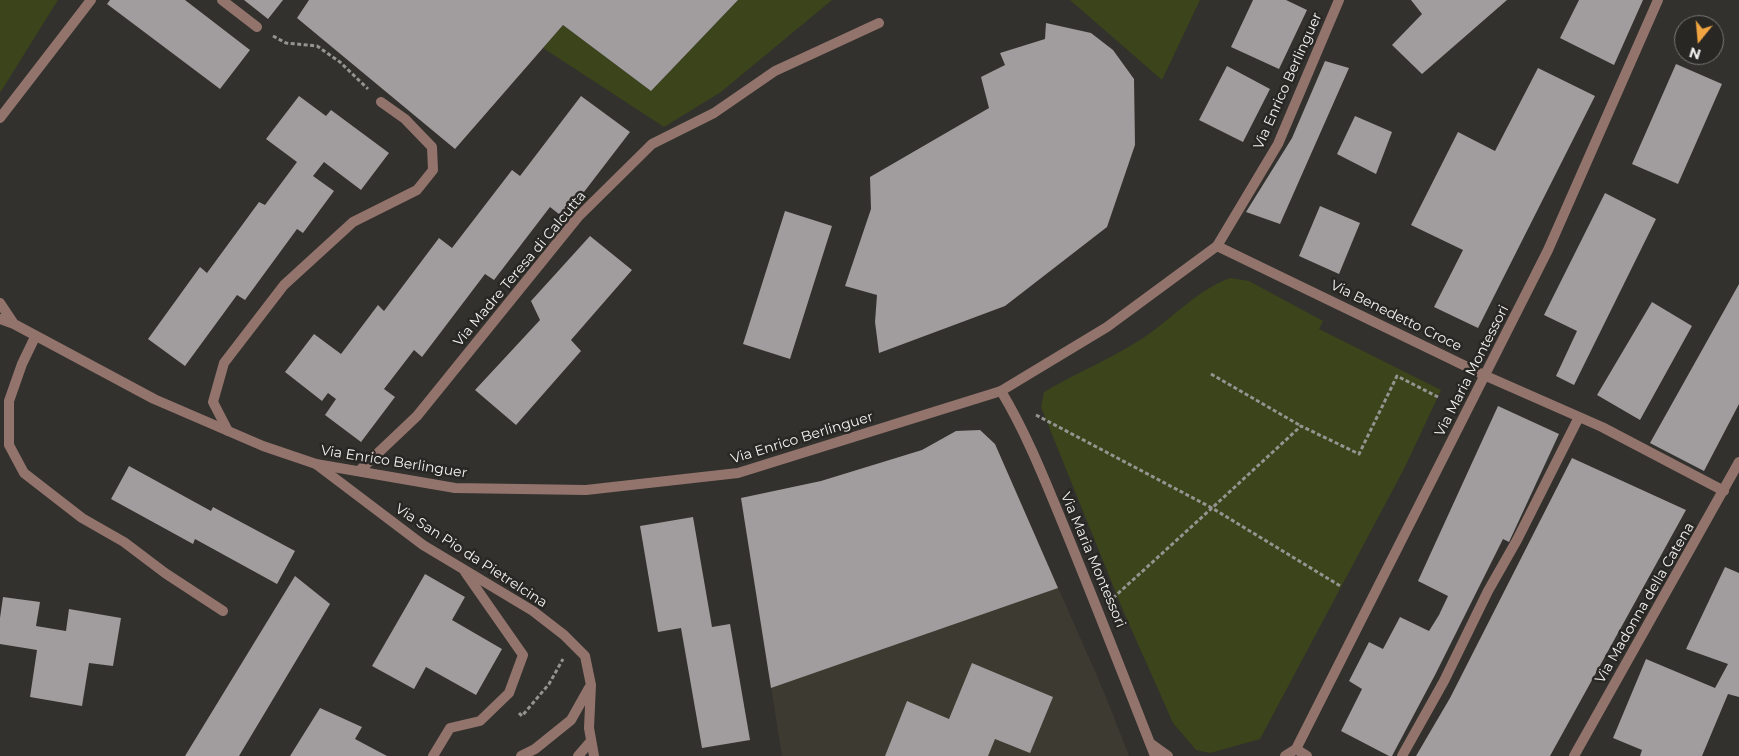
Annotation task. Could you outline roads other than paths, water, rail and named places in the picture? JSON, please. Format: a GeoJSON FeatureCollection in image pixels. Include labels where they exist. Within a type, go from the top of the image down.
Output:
{"type":"FeatureCollection","features":[{"type":"Feature","properties":{"kind":"street"},"geometry":{"type":"LineString","coordinates":[[0,118],[91,0]]}},
{"type":"Feature","properties":{"kind":"street"},"geometry":{"type":"LineString","coordinates":[[222,0],[257,27]]}},
{"type":"Feature","properties":{"kind":"street","name":"Via Enrico Berlinguer"},"geometry":{"type":"LineString","coordinates":[[14,324],[35,337],[154,399],[228,431],[316,464],[455,488],[586,490],[738,473],[1000,392],[1107,327],[1217,246],[1278,144],[1339,0]]}},
{"type":"Feature","properties":{"kind":"street","name":"Via Maria Montessori"},"geometry":{"type":"LineString","coordinates":[[1296,749],[1548,250],[1658,0]]}},
{"type":"Feature","properties":{"kind":"street","name":"Via Madre Teresa di Calcutta"},"geometry":{"type":"LineString","coordinates":[[359,470],[417,416],[578,217],[652,144],[714,113],[775,71],[879,22]]}},
{"type":"Feature","properties":{"kind":"street"},"geometry":{"type":"LineString","coordinates":[[228,431],[212,402],[224,362],[284,285],[354,222],[417,190],[433,170],[432,147],[406,119],[381,102]]}},
{"type":"Feature","properties":{"kind":"street","name":"Via Benedetto Croce"},"geometry":{"type":"LineString","coordinates":[[1217,246],[1486,376],[1579,417],[1724,491]]}},
{"type":"Feature","properties":{"kind":"street"},"geometry":{"type":"LineString","coordinates":[[0,303],[14,324]]}},
{"type":"Feature","properties":{"kind":"street"},"geometry":{"type":"LineString","coordinates":[[0,319],[14,324]]}},
{"type":"Feature","properties":{"kind":"street"},"geometry":{"type":"LineString","coordinates":[[35,337],[8,400],[9,445],[24,473],[82,518],[124,542],[223,611]]}},
{"type":"Feature","properties":{"kind":"street","name":"Via Maria Montessori"},"geometry":{"type":"LineString","coordinates":[[1000,392],[1010,406],[1061,519],[1119,660],[1155,756]]}},
{"type":"Feature","properties":{"kind":"street"},"geometry":{"type":"LineString","coordinates":[[1402,756],[1444,681],[1488,591],[1517,540],[1579,417]]}},
{"type":"Feature","properties":{"kind":"street","name":"Via Madonna della Catena"},"geometry":{"type":"LineString","coordinates":[[1574,756],[1739,462]]}},
{"type":"Feature","properties":{"kind":"street","name":"Via San Pio da Pietrelcina"},"geometry":{"type":"LineString","coordinates":[[316,464],[423,545],[533,611],[564,635],[585,656],[591,685],[589,728],[594,756]]}},
{"type":"Feature","properties":{"kind":"street"},"geometry":{"type":"LineString","coordinates":[[433,756],[450,728],[480,721],[509,693],[522,655],[463,570]]}},
{"type":"Feature","properties":{"kind":"street"},"geometry":{"type":"LineString","coordinates":[[522,756],[535,749],[571,720],[591,685]]}},
{"type":"Feature","properties":{"kind":"street"},"geometry":{"type":"LineString","coordinates":[[578,756],[591,741]]}},
{"type":"Feature","properties":{"kind":"street"},"geometry":{"type":"LineString","coordinates":[[1150,743],[1168,756]]}},
{"type":"Feature","properties":{"kind":"street"},"geometry":{"type":"LineString","coordinates":[[1284,756],[1296,749],[1307,756]]}}]}
